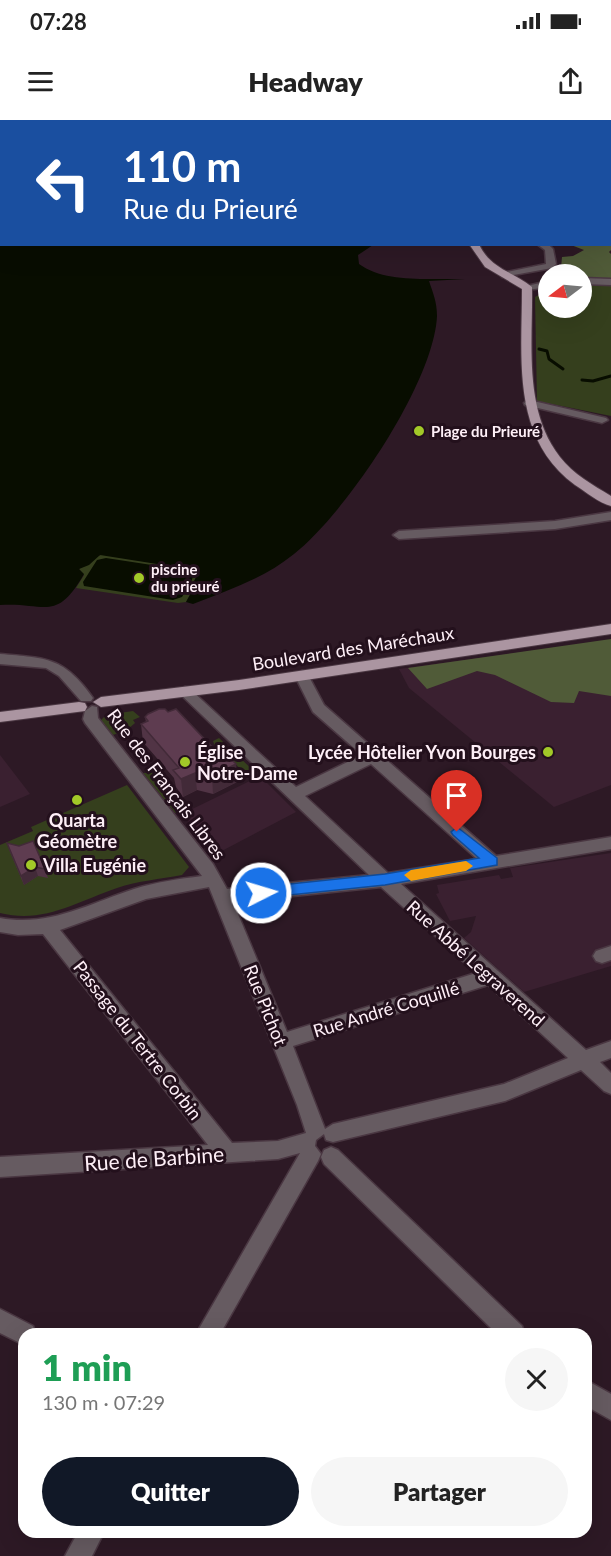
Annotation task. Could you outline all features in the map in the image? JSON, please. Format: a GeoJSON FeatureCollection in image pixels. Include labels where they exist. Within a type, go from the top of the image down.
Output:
{"type":"FeatureCollection","features":[{"type":"Feature","properties":{"kind":"main road"},"geometry":{"type":"LineString","coordinates":[[475,246],[482,259],[518,284],[527,287],[529,403],[538,432],[556,461],[576,479],[611,502]]}},
{"type":"Feature","properties":{"kind":"main road","name":"Boulevard des Maréchaux"},"geometry":{"type":"LineString","coordinates":[[0,717],[302,676],[611,629]]}},
{"type":"Feature","properties":{"kind":"street"},"geometry":{"type":"LineString","coordinates":[[505,275],[549,266],[551,264],[549,249],[544,246]]}},
{"type":"Feature","properties":{"kind":"street"},"geometry":{"type":"LineString","coordinates":[[592,281],[611,282]]}},
{"type":"Feature","properties":{"kind":"street"},"geometry":{"type":"LineString","coordinates":[[527,287],[538,286]]}},
{"type":"Feature","properties":{"kind":"street"},"geometry":{"type":"LineString","coordinates":[[529,403],[602,420]]}},
{"type":"Feature","properties":{"kind":"street"},"geometry":{"type":"LineString","coordinates":[[399,535],[555,525],[611,516]]}},
{"type":"Feature","properties":{"kind":"street"},"geometry":{"type":"LineString","coordinates":[[0,659],[38,662],[63,671],[76,690],[94,704]]}},
{"type":"Feature","properties":{"kind":"street"},"geometry":{"type":"LineString","coordinates":[[302,676],[318,708],[492,862]]}},
{"type":"Feature","properties":{"kind":"street","name":"Rue Abbé Legraverend"},"geometry":{"type":"LineString","coordinates":[[185,692],[385,880],[584,1061],[609,1079]]}},
{"type":"Feature","properties":{"kind":"street","name":"Rue des Français Libres"},"geometry":{"type":"LineString","coordinates":[[94,704],[90,718],[218,888]]}},
{"type":"Feature","properties":{"kind":"street"},"geometry":{"type":"LineString","coordinates":[[295,795],[374,756]]}},
{"type":"Feature","properties":{"kind":"street"},"geometry":{"type":"LineString","coordinates":[[0,925],[24,929],[48,927],[140,894],[385,880],[611,843]]}},
{"type":"Feature","properties":{"kind":"street","name":"Rue Pichot"},"geometry":{"type":"LineString","coordinates":[[218,888],[320,1143],[508,1328]]}},
{"type":"Feature","properties":{"kind":"street","name":"Passage du Tertre Corbin"},"geometry":{"type":"LineString","coordinates":[[48,927],[227,1153]]}},
{"type":"Feature","properties":{"kind":"street","name":"Rue André Coquillé"},"geometry":{"type":"LineString","coordinates":[[281,1042],[491,976]]}},
{"type":"Feature","properties":{"kind":"street","name":"Rue de Barbine"},"geometry":{"type":"LineString","coordinates":[[0,1167],[278,1150],[320,1143],[505,1092],[611,1049]]}},
{"type":"Feature","properties":{"kind":"street"},"geometry":{"type":"LineString","coordinates":[[211,1328],[320,1143]]}},
{"type":"Feature","properties":{"kind":"street"},"geometry":{"type":"LineString","coordinates":[[0,1320],[18,1330]]}},
{"type":"Feature","properties":{"kind":"street"},"geometry":{"type":"LineString","coordinates":[[592,1396],[611,1408]]}},
{"type":"Feature","properties":{"kind":"street"},"geometry":{"type":"LineString","coordinates":[[78,1556],[88,1538]]}},
{"type":"Feature","properties":{"kind":"shaded area"},"geometry":{"type":"Polygon","coordinates":[[[0,246],[372,246],[358,255],[359,264],[383,275],[410,279],[465,279],[429,281],[437,311],[432,344],[421,376],[404,410],[384,445],[338,509],[315,535],[282,563],[245,583],[193,604],[186,602],[198,586],[194,581],[197,575],[195,570],[100,555],[89,565],[79,569],[84,574],[66,599],[57,605],[39,607],[0,605],[0,246]]]}},
{"type":"Feature","properties":{"kind":"shaded area","name":"piscine du prieuré"},"geometry":{"type":"Polygon","coordinates":[[[106,558],[191,571],[194,574],[191,582],[195,586],[186,590],[182,597],[173,600],[84,586],[83,582],[97,560],[106,558]]]}},
{"type":"Feature","properties":{"kind":"shaded area","name":"Lycée Hôtelier Yvon Bourges"},"geometry":{"type":"Polygon","coordinates":[[[611,640],[611,785],[554,807],[409,688],[399,669],[611,640]]]}},
{"type":"Feature","properties":{"kind":"shaded area"},"geometry":{"type":"Polygon","coordinates":[[[0,755],[30,794],[0,807],[0,755]]]}},
{"type":"Feature","properties":{"kind":"shaded area"},"geometry":{"type":"Polygon","coordinates":[[[260,776],[296,812],[216,854],[182,814],[260,776]]]}},
{"type":"Feature","properties":{"kind":"shaded area"},"geometry":{"type":"Polygon","coordinates":[[[611,853],[611,966],[524,992],[464,938],[471,932],[476,916],[450,921],[436,894],[439,893],[437,885],[499,875],[501,879],[513,877],[510,868],[611,853]]]}},
{"type":"Feature","properties":{"kind":"green space"},"geometry":{"type":"Polygon","coordinates":[[[574,246],[611,246],[609,252],[611,254],[611,280],[592,280],[592,264],[561,264],[562,257],[573,256],[584,250],[574,246]]]}},
{"type":"Feature","properties":{"kind":"green space"},"geometry":{"type":"Polygon","coordinates":[[[592,284],[611,285],[611,416],[537,401],[535,297],[538,295],[538,318],[592,318],[592,284]]]}},
{"type":"Feature","properties":{"kind":"green space","name":"piscine du prieuré"},"geometry":{"type":"Polygon","coordinates":[[[105,554],[191,568],[197,572],[198,586],[186,602],[178,603],[76,588],[84,575],[79,569],[105,554]]]}},
{"type":"Feature","properties":{"kind":"green space"},"geometry":{"type":"Polygon","coordinates":[[[611,639],[611,696],[579,691],[574,703],[551,702],[495,675],[477,671],[427,689],[408,668],[611,639]]]}},
{"type":"Feature","properties":{"kind":"green space"},"geometry":{"type":"Polygon","coordinates":[[[133,711],[140,717],[133,720],[135,723],[128,729],[113,735],[101,720],[106,715],[133,711]]]}},
{"type":"Feature","properties":{"kind":"green space"},"geometry":{"type":"Polygon","coordinates":[[[219,738],[257,774],[248,776],[214,744],[213,741],[219,738]]]}},
{"type":"Feature","properties":{"kind":"green space"},"geometry":{"type":"Polygon","coordinates":[[[143,773],[152,773],[181,809],[175,813],[143,773]]]}},
{"type":"Feature","properties":{"kind":"green space"},"geometry":{"type":"Polygon","coordinates":[[[127,785],[189,867],[182,875],[125,886],[46,914],[16,916],[0,913],[0,845],[33,831],[31,827],[127,785]]]}},
{"type":"Feature","properties":{"kind":"building"},"geometry":{"type":"Polygon","coordinates":[[[165,709],[168,712],[176,709],[215,750],[220,748],[236,764],[212,776],[195,773],[181,779],[173,770],[179,768],[141,724],[148,721],[145,717],[148,714],[165,709]]]}},
{"type":"Feature","properties":{"kind":"building"},"geometry":{"type":"Polygon","coordinates":[[[33,841],[45,869],[35,867],[21,876],[7,843],[19,846],[33,841]]]}},
{"type":"Feature","properties":{"kind":"waterway"},"geometry":{"type":"LineString","coordinates":[[539,349],[547,351],[549,359],[563,369]]}},
{"type":"Feature","properties":{"kind":"waterway"},"geometry":{"type":"LineString","coordinates":[[582,380],[593,381],[611,376]]}},
{"type":"Feature","properties":{"kind":"slow traffic"},"geometry":{"type":"LineString","coordinates":[[411,875],[466,866]]}},
{"type":"Feature","properties":{"kind":"place","name":"Plage du Prieuré"},"geometry":{"type":"Point","coordinates":[419,431]}},
{"type":"Feature","properties":{"kind":"place","name":"piscine du prieuré"},"geometry":{"type":"Point","coordinates":[139,578]}},
{"type":"Feature","properties":{"kind":"place","name":"Lycée Hôtelier Yvon Bourges"},"geometry":{"type":"Point","coordinates":[548,752]}},
{"type":"Feature","properties":{"kind":"place","name":"Église Notre-Dame"},"geometry":{"type":"Point","coordinates":[185,762]}},
{"type":"Feature","properties":{"kind":"place","name":"Quarta Géomètre"},"geometry":{"type":"Point","coordinates":[77,800]}},
{"type":"Feature","properties":{"kind":"place","name":"Villa Eugénie"},"geometry":{"type":"Point","coordinates":[31,865]}},
{"type":"Feature","properties":{"kind":"route"},"geometry":{"type":"LineString","coordinates":[[261,893],[385,880],[492,862],[457,832]]}}]}
